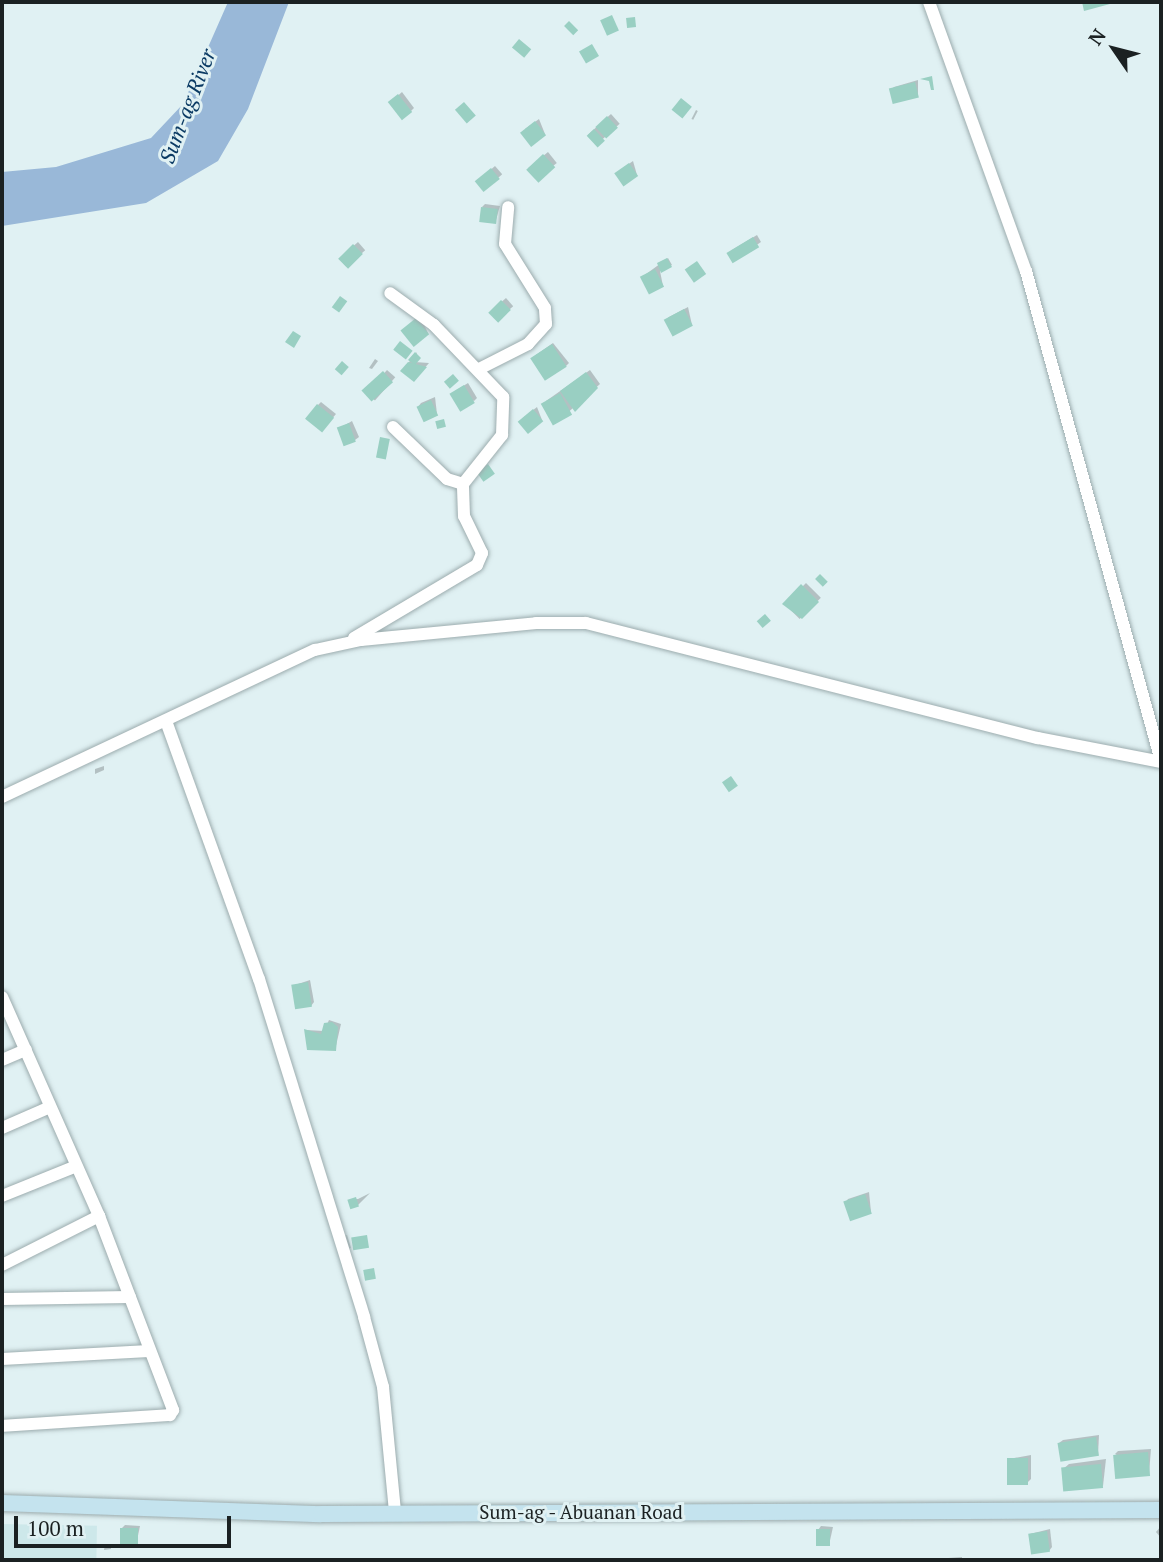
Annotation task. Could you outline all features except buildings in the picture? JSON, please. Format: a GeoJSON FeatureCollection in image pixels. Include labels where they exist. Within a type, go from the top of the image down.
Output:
{"type":"FeatureCollection","features":[{"type":"Feature","properties":{"kind":"main road","name":"Sum-ag - Abuanan Road"},"geometry":{"type":"LineString","coordinates":[[2,1503],[395,1512],[1161,1510]]}},
{"type":"Feature","properties":{"kind":"street"},"geometry":{"type":"LineString","coordinates":[[2,797],[166,721],[276,663],[345,643],[586,623],[1038,738],[1161,762],[1026,271],[929,2]]}},
{"type":"Feature","properties":{"kind":"street"},"geometry":{"type":"LineString","coordinates":[[479,369],[528,344],[546,324],[545,308],[505,244],[508,207]]}},
{"type":"Feature","properties":{"kind":"street"},"geometry":{"type":"LineString","coordinates":[[345,643],[477,565],[482,553],[464,516],[463,484],[502,435],[503,397],[479,369],[390,293]]}},
{"type":"Feature","properties":{"kind":"street"},"geometry":{"type":"LineString","coordinates":[[393,427],[447,479],[463,484]]}},
{"type":"Feature","properties":{"kind":"street"},"geometry":{"type":"LineString","coordinates":[[166,721],[259,979],[364,1317],[383,1387],[395,1512]]}},
{"type":"Feature","properties":{"kind":"street"},"geometry":{"type":"LineString","coordinates":[[2,997],[74,1167],[99,1216],[170,1415],[2,1426]]}},
{"type":"Feature","properties":{"kind":"street"},"geometry":{"type":"LineString","coordinates":[[2,1060],[26,1050]]}},
{"type":"Feature","properties":{"kind":"street"},"geometry":{"type":"LineString","coordinates":[[2,1128],[48,1108]]}},
{"type":"Feature","properties":{"kind":"street"},"geometry":{"type":"LineString","coordinates":[[2,1196],[74,1167]]}},
{"type":"Feature","properties":{"kind":"street"},"geometry":{"type":"LineString","coordinates":[[2,1265],[99,1216]]}},
{"type":"Feature","properties":{"kind":"street"},"geometry":{"type":"LineString","coordinates":[[2,1299],[130,1297]]}},
{"type":"Feature","properties":{"kind":"street"},"geometry":{"type":"LineString","coordinates":[[2,1359],[149,1351]]}},
{"type":"Feature","properties":{"kind":"shaded area"},"geometry":{"type":"Polygon","coordinates":[[[2,1524],[97,1526],[96,1560],[2,1560],[2,1524]]]}},
{"type":"Feature","properties":{"kind":"water","name":"Sum-ag River"},"geometry":{"type":"Polygon","coordinates":[[[228,2],[289,2],[248,109],[218,161],[146,203],[2,226],[2,172],[56,167],[151,138],[183,104],[228,2]]]}}]}
